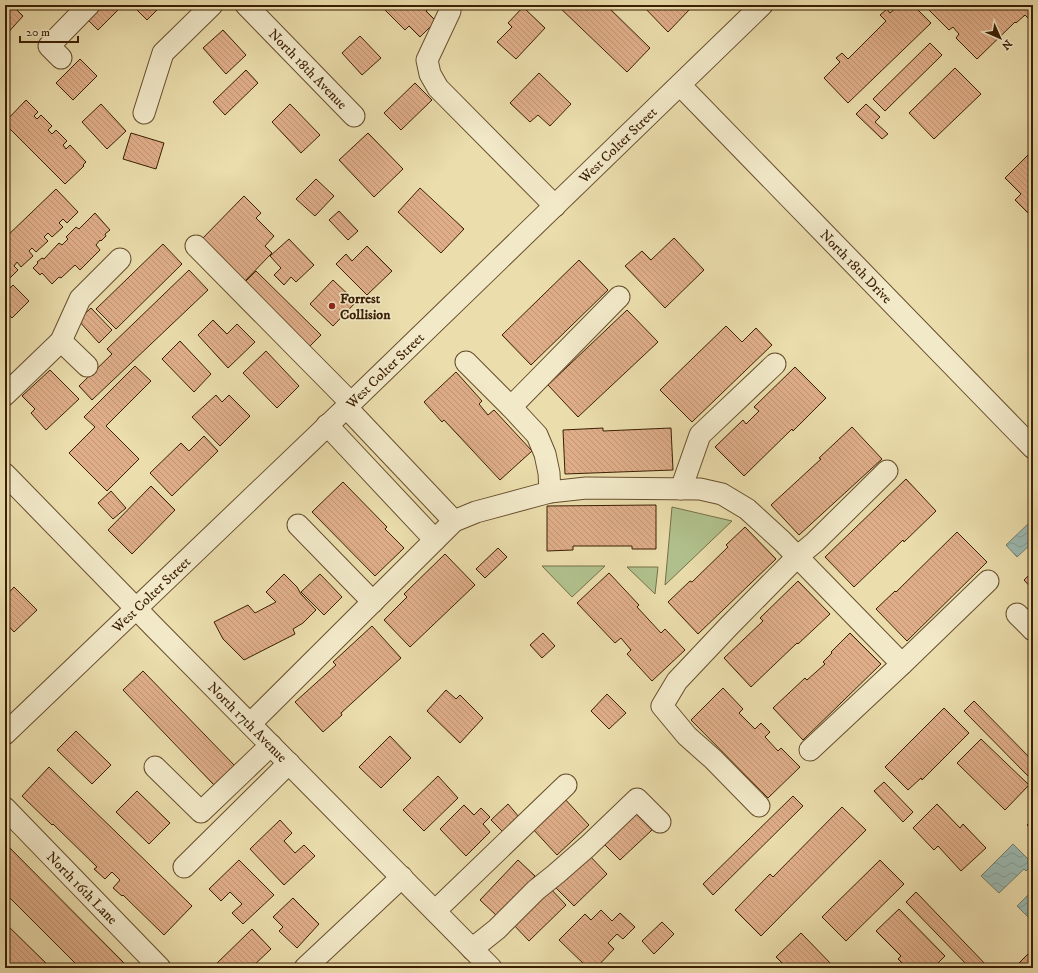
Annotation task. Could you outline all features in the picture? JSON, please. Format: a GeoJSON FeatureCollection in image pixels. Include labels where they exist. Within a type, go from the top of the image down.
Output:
{"type":"FeatureCollection","features":[{"type":"Feature","properties":{"kind":"street"},"geometry":{"type":"LineString","coordinates":[[61,58],[49,46],[89,5]]}},
{"type":"Feature","properties":{"kind":"street"},"geometry":{"type":"LineString","coordinates":[[144,113],[162,53],[212,5]]}},
{"type":"Feature","properties":{"kind":"street","name":"North 18th Avenue"},"geometry":{"type":"LineString","coordinates":[[246,5],[354,116]]}},
{"type":"Feature","properties":{"kind":"street","name":"West Colter Street"},"geometry":{"type":"LineString","coordinates":[[5,734],[327,426],[762,5]]}},
{"type":"Feature","properties":{"kind":"street"},"geometry":{"type":"LineString","coordinates":[[450,11],[427,60],[430,74],[438,88],[555,206]]}},
{"type":"Feature","properties":{"kind":"street","name":"North 18th Drive"},"geometry":{"type":"LineString","coordinates":[[680,85],[1033,448]]}},
{"type":"Feature","properties":{"kind":"street"},"geometry":{"type":"LineString","coordinates":[[196,246],[348,405],[454,521]]}},
{"type":"Feature","properties":{"kind":"street"},"geometry":{"type":"LineString","coordinates":[[5,395],[60,341],[80,299],[120,259]]}},
{"type":"Feature","properties":{"kind":"street"},"geometry":{"type":"LineString","coordinates":[[511,407],[619,297]]}},
{"type":"Feature","properties":{"kind":"street"},"geometry":{"type":"LineString","coordinates":[[60,341],[87,366]]}},
{"type":"Feature","properties":{"kind":"street"},"geometry":{"type":"LineString","coordinates":[[466,362],[537,435],[545,454],[549,473],[550,492]]}},
{"type":"Feature","properties":{"kind":"street"},"geometry":{"type":"LineString","coordinates":[[681,489],[700,435],[775,364]]}},
{"type":"Feature","properties":{"kind":"street"},"geometry":{"type":"LineString","coordinates":[[327,426],[435,540]]}},
{"type":"Feature","properties":{"kind":"street"},"geometry":{"type":"LineString","coordinates":[[759,806],[723,769],[687,736],[662,706],[677,681],[797,557],[815,542],[887,471]]}},
{"type":"Feature","properties":{"kind":"street","name":"North 17th Avenue"},"geometry":{"type":"LineString","coordinates":[[5,474],[136,609],[491,968]]}},
{"type":"Feature","properties":{"kind":"street"},"geometry":{"type":"LineString","coordinates":[[250,724],[454,521],[476,512],[550,492],[586,488],[681,489],[700,490],[722,494],[747,509],[782,541],[902,664]]}},
{"type":"Feature","properties":{"kind":"street"},"geometry":{"type":"LineString","coordinates":[[298,525],[373,602]]}},
{"type":"Feature","properties":{"kind":"street"},"geometry":{"type":"LineString","coordinates":[[810,750],[988,581]]}},
{"type":"Feature","properties":{"kind":"street"},"geometry":{"type":"LineString","coordinates":[[1017,614],[1033,630]]}},
{"type":"Feature","properties":{"kind":"street"},"geometry":{"type":"LineString","coordinates":[[155,767],[201,812],[271,745]]}},
{"type":"Feature","properties":{"kind":"street"},"geometry":{"type":"LineString","coordinates":[[184,867],[289,763]]}},
{"type":"Feature","properties":{"kind":"street"},"geometry":{"type":"LineString","coordinates":[[435,911],[566,785]]}},
{"type":"Feature","properties":{"kind":"street"},"geometry":{"type":"LineString","coordinates":[[472,949],[497,929],[536,890],[577,856],[637,799],[660,822]]}},
{"type":"Feature","properties":{"kind":"street","name":"North 16th Lane"},"geometry":{"type":"LineString","coordinates":[[5,808],[160,968]]}},
{"type":"Feature","properties":{"kind":"street"},"geometry":{"type":"LineString","coordinates":[[305,968],[402,877]]}},
{"type":"Feature","properties":{"kind":"green space"},"geometry":{"type":"Polygon","coordinates":[[[672,507],[732,521],[665,585],[672,507]]]}},
{"type":"Feature","properties":{"kind":"green space"},"geometry":{"type":"Polygon","coordinates":[[[542,566],[605,566],[572,597],[542,566]]]}},
{"type":"Feature","properties":{"kind":"green space"},"geometry":{"type":"Polygon","coordinates":[[[627,567],[658,567],[655,594],[627,567]]]}},
{"type":"Feature","properties":{"kind":"water"},"geometry":{"type":"Polygon","coordinates":[[[1030,522],[1033,525],[1033,542],[1017,557],[1006,545],[1030,522]]]}},
{"type":"Feature","properties":{"kind":"water"},"geometry":{"type":"Polygon","coordinates":[[[1013,844],[1033,864],[1026,871],[1024,869],[999,893],[981,876],[1013,844]]]}},
{"type":"Feature","properties":{"kind":"water"},"geometry":{"type":"Polygon","coordinates":[[[1033,890],[1033,917],[1030,919],[1017,906],[1033,890]]]}},
{"type":"Feature","properties":{"kind":"building"},"geometry":{"type":"Polygon","coordinates":[[[5,5],[12,5],[23,16],[5,36],[5,5]]]}},
{"type":"Feature","properties":{"kind":"building"},"geometry":{"type":"Polygon","coordinates":[[[96,5],[119,5],[121,7],[98,30],[84,16],[96,5]]]}},
{"type":"Feature","properties":{"kind":"building"},"geometry":{"type":"Polygon","coordinates":[[[132,5],[162,5],[147,20],[132,5]]]}},
{"type":"Feature","properties":{"kind":"building"},"geometry":{"type":"Polygon","coordinates":[[[296,5],[306,5],[301,10],[296,5]]]}},
{"type":"Feature","properties":{"kind":"building"},"geometry":{"type":"Polygon","coordinates":[[[380,5],[425,5],[429,9],[426,11],[436,21],[420,37],[409,26],[405,30],[380,5]]]}},
{"type":"Feature","properties":{"kind":"building"},"geometry":{"type":"Polygon","coordinates":[[[557,5],[606,5],[650,48],[627,72],[557,5]]]}},
{"type":"Feature","properties":{"kind":"building"},"geometry":{"type":"Polygon","coordinates":[[[642,5],[686,5],[690,9],[668,32],[642,5]]]}},
{"type":"Feature","properties":{"kind":"building"},"geometry":{"type":"Polygon","coordinates":[[[899,5],[913,5],[931,23],[848,103],[824,78],[840,62],[836,58],[842,53],[848,59],[886,21],[880,15],[887,9],[890,13],[899,5]]]}},
{"type":"Feature","properties":{"kind":"building"},"geometry":{"type":"Polygon","coordinates":[[[924,5],[1033,5],[1033,17],[1030,20],[1025,15],[1016,23],[1015,22],[977,59],[956,38],[959,34],[953,27],[949,30],[924,5]]]}},
{"type":"Feature","properties":{"kind":"building"},"geometry":{"type":"Polygon","coordinates":[[[523,7],[545,28],[516,59],[497,42],[512,27],[508,23],[523,7]]]}},
{"type":"Feature","properties":{"kind":"building"},"geometry":{"type":"Polygon","coordinates":[[[223,30],[246,55],[226,74],[203,48],[223,30]]]}},
{"type":"Feature","properties":{"kind":"building"},"geometry":{"type":"Polygon","coordinates":[[[360,36],[381,58],[362,75],[342,53],[360,36]]]}},
{"type":"Feature","properties":{"kind":"building"},"geometry":{"type":"Polygon","coordinates":[[[930,43],[942,55],[885,111],[873,99],[930,43]]]}},
{"type":"Feature","properties":{"kind":"building"},"geometry":{"type":"Polygon","coordinates":[[[80,59],[97,76],[73,100],[56,83],[80,59]]]}},
{"type":"Feature","properties":{"kind":"building"},"geometry":{"type":"Polygon","coordinates":[[[955,68],[981,94],[934,139],[909,113],[955,68]]]}},
{"type":"Feature","properties":{"kind":"building"},"geometry":{"type":"Polygon","coordinates":[[[246,70],[258,83],[225,115],[213,102],[246,70]]]}},
{"type":"Feature","properties":{"kind":"building"},"geometry":{"type":"Polygon","coordinates":[[[539,73],[571,104],[550,126],[538,115],[530,122],[510,103],[539,73]]]}},
{"type":"Feature","properties":{"kind":"building"},"geometry":{"type":"Polygon","coordinates":[[[415,83],[432,100],[401,130],[384,113],[415,83]]]}},
{"type":"Feature","properties":{"kind":"building"},"geometry":{"type":"Polygon","coordinates":[[[26,100],[38,112],[34,116],[37,119],[41,115],[52,126],[48,130],[52,134],[56,130],[67,141],[63,145],[66,149],[70,145],[86,162],[83,165],[84,166],[65,184],[5,124],[5,122],[26,100]]]}},
{"type":"Feature","properties":{"kind":"building"},"geometry":{"type":"Polygon","coordinates":[[[101,104],[126,131],[107,149],[82,122],[101,104]]]}},
{"type":"Feature","properties":{"kind":"building"},"geometry":{"type":"Polygon","coordinates":[[[290,104],[320,135],[301,153],[272,122],[290,104]]]}},
{"type":"Feature","properties":{"kind":"building"},"geometry":{"type":"Polygon","coordinates":[[[866,104],[880,117],[875,122],[888,134],[882,139],[856,114],[866,104]]]}},
{"type":"Feature","properties":{"kind":"building"},"geometry":{"type":"Polygon","coordinates":[[[131,133],[164,143],[156,169],[123,159],[131,133]]]}},
{"type":"Feature","properties":{"kind":"building"},"geometry":{"type":"Polygon","coordinates":[[[368,133],[403,169],[374,197],[339,160],[368,133]]]}},
{"type":"Feature","properties":{"kind":"building"},"geometry":{"type":"Polygon","coordinates":[[[1029,154],[1033,157],[1033,218],[1015,200],[1021,194],[1005,178],[1029,154]]]}},
{"type":"Feature","properties":{"kind":"building"},"geometry":{"type":"Polygon","coordinates":[[[316,179],[334,196],[315,216],[296,199],[316,179]]]}},
{"type":"Feature","properties":{"kind":"building"},"geometry":{"type":"Polygon","coordinates":[[[420,188],[464,229],[441,253],[398,212],[420,188]]]}},
{"type":"Feature","properties":{"kind":"building"},"geometry":{"type":"Polygon","coordinates":[[[56,189],[78,212],[67,223],[63,219],[59,223],[63,227],[52,237],[48,233],[44,237],[48,241],[36,252],[32,248],[29,251],[33,256],[21,267],[17,262],[14,266],[18,270],[7,281],[5,281],[5,238],[56,189]]]}},
{"type":"Feature","properties":{"kind":"building"},"geometry":{"type":"Polygon","coordinates":[[[244,196],[261,213],[256,218],[274,236],[265,246],[272,253],[243,283],[200,241],[244,196]]]}},
{"type":"Feature","properties":{"kind":"building"},"geometry":{"type":"Polygon","coordinates":[[[339,211],[358,231],[348,240],[329,220],[339,211]]]}},
{"type":"Feature","properties":{"kind":"building"},"geometry":{"type":"Polygon","coordinates":[[[95,213],[110,230],[96,245],[100,250],[80,270],[75,265],[52,284],[42,273],[40,275],[33,268],[38,263],[37,262],[42,258],[44,259],[59,243],[62,245],[68,239],[66,237],[76,227],[79,229],[95,213]]]}},
{"type":"Feature","properties":{"kind":"building"},"geometry":{"type":"Polygon","coordinates":[[[674,238],[704,270],[665,308],[625,266],[642,251],[651,260],[674,238]]]}},
{"type":"Feature","properties":{"kind":"building"},"geometry":{"type":"Polygon","coordinates":[[[289,239],[314,265],[296,282],[291,277],[284,285],[274,275],[281,268],[270,256],[289,239]]]}},
{"type":"Feature","properties":{"kind":"building"},"geometry":{"type":"Polygon","coordinates":[[[163,244],[182,264],[116,329],[96,309],[163,244]]]}},
{"type":"Feature","properties":{"kind":"building"},"geometry":{"type":"Polygon","coordinates":[[[367,246],[392,271],[367,295],[336,264],[346,254],[352,261],[367,246]]]}},
{"type":"Feature","properties":{"kind":"building"},"geometry":{"type":"Polygon","coordinates":[[[579,260],[608,290],[531,365],[502,335],[579,260]]]}},
{"type":"Feature","properties":{"kind":"building"},"geometry":{"type":"Polygon","coordinates":[[[189,270],[208,290],[92,400],[79,386],[112,354],[107,349],[189,270]]]}},
{"type":"Feature","properties":{"kind":"building"},"geometry":{"type":"Polygon","coordinates":[[[256,271],[321,335],[308,348],[243,284],[256,271]]]}},
{"type":"Feature","properties":{"kind":"building"},"geometry":{"type":"Polygon","coordinates":[[[333,280],[356,302],[333,326],[310,304],[333,280]]]}},
{"type":"Feature","properties":{"kind":"building"},"geometry":{"type":"Polygon","coordinates":[[[13,285],[29,301],[12,318],[5,311],[5,293],[13,285]]]}},
{"type":"Feature","properties":{"kind":"building"},"geometry":{"type":"Polygon","coordinates":[[[91,308],[112,330],[99,343],[78,320],[91,308]]]}},
{"type":"Feature","properties":{"kind":"building"},"geometry":{"type":"Polygon","coordinates":[[[627,310],[658,342],[578,417],[548,385],[627,310]]]}},
{"type":"Feature","properties":{"kind":"building"},"geometry":{"type":"Polygon","coordinates":[[[213,320],[227,334],[237,324],[255,342],[228,368],[198,335],[213,320]]]}},
{"type":"Feature","properties":{"kind":"building"},"geometry":{"type":"Polygon","coordinates":[[[726,326],[742,342],[756,328],[772,345],[692,422],[660,390],[726,326]]]}},
{"type":"Feature","properties":{"kind":"building"},"geometry":{"type":"Polygon","coordinates":[[[180,341],[211,374],[194,392],[162,359],[180,341]]]}},
{"type":"Feature","properties":{"kind":"building"},"geometry":{"type":"Polygon","coordinates":[[[266,351],[299,386],[277,408],[243,373],[266,351]]]}},
{"type":"Feature","properties":{"kind":"building"},"geometry":{"type":"Polygon","coordinates":[[[135,366],[151,381],[106,426],[139,459],[107,491],[69,453],[95,427],[84,417],[135,366]]]}},
{"type":"Feature","properties":{"kind":"building"},"geometry":{"type":"Polygon","coordinates":[[[795,367],[826,398],[744,476],[715,447],[743,420],[746,424],[759,411],[754,407],[795,367]]]}},
{"type":"Feature","properties":{"kind":"building"},"geometry":{"type":"Polygon","coordinates":[[[50,370],[79,399],[46,430],[31,413],[35,409],[22,396],[50,370]]]}},
{"type":"Feature","properties":{"kind":"building"},"geometry":{"type":"Polygon","coordinates":[[[456,372],[482,401],[479,404],[488,415],[494,410],[532,451],[500,480],[444,420],[442,422],[424,402],[456,372]]]}},
{"type":"Feature","properties":{"kind":"building"},"geometry":{"type":"Polygon","coordinates":[[[216,395],[222,402],[229,395],[250,416],[220,446],[192,417],[216,395]]]}},
{"type":"Feature","properties":{"kind":"building"},"geometry":{"type":"Polygon","coordinates":[[[852,427],[882,459],[799,535],[771,505],[821,459],[819,458],[852,427]]]}},
{"type":"Feature","properties":{"kind":"building"},"geometry":{"type":"Polygon","coordinates":[[[603,428],[603,431],[671,428],[673,470],[565,474],[563,430],[603,428]]]}},
{"type":"Feature","properties":{"kind":"building"},"geometry":{"type":"Polygon","coordinates":[[[204,436],[218,451],[172,496],[150,473],[181,443],[189,451],[204,436]]]}},
{"type":"Feature","properties":{"kind":"building"},"geometry":{"type":"Polygon","coordinates":[[[906,479],[936,511],[854,587],[825,557],[906,479]]]}},
{"type":"Feature","properties":{"kind":"building"},"geometry":{"type":"Polygon","coordinates":[[[343,482],[387,527],[385,529],[404,548],[375,576],[312,512],[343,482]]]}},
{"type":"Feature","properties":{"kind":"building"},"geometry":{"type":"Polygon","coordinates":[[[151,486],[175,510],[132,554],[108,530],[151,486]]]}},
{"type":"Feature","properties":{"kind":"building"},"geometry":{"type":"Polygon","coordinates":[[[111,491],[126,508],[113,519],[98,503],[111,491]]]}},
{"type":"Feature","properties":{"kind":"building"},"geometry":{"type":"Polygon","coordinates":[[[656,505],[656,549],[632,549],[632,546],[573,546],[573,550],[547,551],[547,506],[656,505]]]}},
{"type":"Feature","properties":{"kind":"building"},"geometry":{"type":"Polygon","coordinates":[[[745,527],[776,559],[698,634],[668,602],[690,581],[692,582],[728,547],[726,545],[745,527]]]}},
{"type":"Feature","properties":{"kind":"building"},"geometry":{"type":"Polygon","coordinates":[[[957,532],[987,562],[907,641],[876,609],[895,591],[896,592],[957,532]]]}},
{"type":"Feature","properties":{"kind":"building"},"geometry":{"type":"Polygon","coordinates":[[[498,548],[507,557],[485,578],[476,569],[498,548]]]}},
{"type":"Feature","properties":{"kind":"building"},"geometry":{"type":"Polygon","coordinates":[[[445,554],[475,585],[410,647],[384,620],[407,597],[404,594],[445,554]]]}},
{"type":"Feature","properties":{"kind":"building"},"geometry":{"type":"Polygon","coordinates":[[[1033,571],[1033,590],[1024,580],[1033,571]]]}},
{"type":"Feature","properties":{"kind":"building"},"geometry":{"type":"Polygon","coordinates":[[[609,573],[639,605],[637,607],[661,633],[665,629],[685,650],[652,681],[627,654],[631,650],[621,638],[615,643],[577,603],[609,573]]]}},
{"type":"Feature","properties":{"kind":"building"},"geometry":{"type":"Polygon","coordinates":[[[284,574],[316,610],[303,623],[293,629],[295,634],[244,660],[223,639],[214,622],[248,605],[255,613],[276,602],[266,592],[284,574]]]}},
{"type":"Feature","properties":{"kind":"building"},"geometry":{"type":"Polygon","coordinates":[[[320,574],[342,597],[324,615],[301,592],[320,574]]]}},
{"type":"Feature","properties":{"kind":"building"},"geometry":{"type":"Polygon","coordinates":[[[798,581],[830,614],[751,687],[724,658],[763,621],[760,618],[798,581]]]}},
{"type":"Feature","properties":{"kind":"building"},"geometry":{"type":"Polygon","coordinates":[[[14,587],[37,610],[14,632],[5,622],[5,597],[14,587]]]}},
{"type":"Feature","properties":{"kind":"building"},"geometry":{"type":"Polygon","coordinates":[[[372,626],[401,658],[341,713],[342,715],[323,732],[295,702],[336,665],[333,662],[372,626]]]}},
{"type":"Feature","properties":{"kind":"building"},"geometry":{"type":"Polygon","coordinates":[[[543,633],[555,646],[542,658],[530,645],[543,633]]]}},
{"type":"Feature","properties":{"kind":"building"},"geometry":{"type":"Polygon","coordinates":[[[850,633],[881,664],[803,740],[773,708],[805,678],[807,680],[825,664],[823,662],[832,653],[831,652],[850,633]]]}},
{"type":"Feature","properties":{"kind":"building"},"geometry":{"type":"Polygon","coordinates":[[[143,671],[235,766],[215,786],[123,690],[143,671]]]}},
{"type":"Feature","properties":{"kind":"building"},"geometry":{"type":"Polygon","coordinates":[[[723,688],[743,709],[739,713],[755,729],[761,723],[770,732],[765,737],[778,751],[781,748],[800,767],[768,798],[691,720],[723,688]]]}},
{"type":"Feature","properties":{"kind":"building"},"geometry":{"type":"Polygon","coordinates":[[[446,690],[456,699],[460,695],[483,718],[460,743],[427,711],[446,690]]]}},
{"type":"Feature","properties":{"kind":"building"},"geometry":{"type":"Polygon","coordinates":[[[607,694],[626,713],[609,729],[591,711],[607,694]]]}},
{"type":"Feature","properties":{"kind":"building"},"geometry":{"type":"Polygon","coordinates":[[[974,701],[1033,761],[1033,771],[1028,776],[964,711],[974,701]]]}},
{"type":"Feature","properties":{"kind":"building"},"geometry":{"type":"Polygon","coordinates":[[[944,708],[969,733],[922,780],[921,778],[908,790],[885,767],[944,708]]]}},
{"type":"Feature","properties":{"kind":"building"},"geometry":{"type":"Polygon","coordinates":[[[76,731],[111,765],[92,784],[57,750],[76,731]]]}},
{"type":"Feature","properties":{"kind":"building"},"geometry":{"type":"Polygon","coordinates":[[[390,736],[411,758],[381,788],[359,767],[390,736]]]}},
{"type":"Feature","properties":{"kind":"building"},"geometry":{"type":"Polygon","coordinates":[[[981,739],[1029,785],[1005,810],[957,763],[981,739]]]}},
{"type":"Feature","properties":{"kind":"building"},"geometry":{"type":"Polygon","coordinates":[[[49,767],[192,906],[164,935],[123,895],[122,896],[113,888],[120,880],[112,872],[105,879],[94,869],[97,867],[22,796],[49,767]]]}},
{"type":"Feature","properties":{"kind":"building"},"geometry":{"type":"Polygon","coordinates":[[[438,776],[458,798],[424,831],[403,810],[438,776]]]}},
{"type":"Feature","properties":{"kind":"building"},"geometry":{"type":"Polygon","coordinates":[[[884,782],[913,812],[903,822],[874,791],[884,782]]]}},
{"type":"Feature","properties":{"kind":"building"},"geometry":{"type":"Polygon","coordinates":[[[137,791],[170,823],[149,844],[116,812],[137,791]]]}},
{"type":"Feature","properties":{"kind":"building"},"geometry":{"type":"Polygon","coordinates":[[[793,796],[803,806],[713,895],[703,884],[793,796]]]}},
{"type":"Feature","properties":{"kind":"building"},"geometry":{"type":"Polygon","coordinates":[[[563,797],[589,825],[557,855],[531,827],[563,797]]]}},
{"type":"Feature","properties":{"kind":"building"},"geometry":{"type":"Polygon","coordinates":[[[508,804],[519,817],[503,832],[491,820],[508,804]]]}},
{"type":"Feature","properties":{"kind":"building"},"geometry":{"type":"Polygon","coordinates":[[[937,804],[960,828],[963,824],[986,848],[961,871],[938,846],[934,850],[913,828],[937,804]]]}},
{"type":"Feature","properties":{"kind":"building"},"geometry":{"type":"Polygon","coordinates":[[[464,805],[474,815],[481,808],[490,817],[483,824],[490,832],[466,856],[440,829],[464,805]]]}},
{"type":"Feature","properties":{"kind":"building"},"geometry":{"type":"Polygon","coordinates":[[[842,807],[866,830],[761,936],[735,910],[770,874],[773,877],[842,807]]]}},
{"type":"Feature","properties":{"kind":"building"},"geometry":{"type":"Polygon","coordinates":[[[633,811],[652,830],[620,860],[602,842],[633,811]]]}},
{"type":"Feature","properties":{"kind":"building"},"geometry":{"type":"Polygon","coordinates":[[[1033,819],[1033,830],[1027,825],[1033,819]]]}},
{"type":"Feature","properties":{"kind":"building"},"geometry":{"type":"Polygon","coordinates":[[[280,820],[292,833],[284,841],[295,853],[304,845],[315,856],[284,885],[250,849],[280,820]]]}},
{"type":"Feature","properties":{"kind":"building"},"geometry":{"type":"Polygon","coordinates":[[[5,843],[129,968],[80,968],[5,893],[5,843]]]}},
{"type":"Feature","properties":{"kind":"building"},"geometry":{"type":"Polygon","coordinates":[[[588,854],[607,874],[574,906],[555,887],[588,854]]]}},
{"type":"Feature","properties":{"kind":"building"},"geometry":{"type":"Polygon","coordinates":[[[239,860],[274,895],[243,924],[232,913],[242,904],[230,892],[221,901],[209,889],[239,860]]]}},
{"type":"Feature","properties":{"kind":"building"},"geometry":{"type":"Polygon","coordinates":[[[518,860],[535,876],[497,916],[480,900],[518,860]]]}},
{"type":"Feature","properties":{"kind":"building"},"geometry":{"type":"Polygon","coordinates":[[[880,860],[904,884],[846,941],[822,917],[880,860]]]}},
{"type":"Feature","properties":{"kind":"building"},"geometry":{"type":"Polygon","coordinates":[[[549,887],[566,905],[529,941],[512,923],[549,887]]]}},
{"type":"Feature","properties":{"kind":"building"},"geometry":{"type":"Polygon","coordinates":[[[916,892],[989,968],[970,968],[906,902],[916,892]]]}},
{"type":"Feature","properties":{"kind":"building"},"geometry":{"type":"Polygon","coordinates":[[[293,898],[319,924],[297,948],[279,931],[283,927],[273,917],[293,898]]]}},
{"type":"Feature","properties":{"kind":"building"},"geometry":{"type":"Polygon","coordinates":[[[899,909],[945,956],[933,968],[907,968],[898,959],[901,956],[876,931],[899,909]]]}},
{"type":"Feature","properties":{"kind":"building"},"geometry":{"type":"Polygon","coordinates":[[[601,910],[612,921],[620,913],[635,927],[623,939],[617,934],[608,943],[614,949],[596,968],[588,968],[559,940],[585,914],[591,920],[601,910]]]}},
{"type":"Feature","properties":{"kind":"building"},"geometry":{"type":"Polygon","coordinates":[[[662,922],[674,934],[654,954],[642,941],[662,922]]]}},
{"type":"Feature","properties":{"kind":"building"},"geometry":{"type":"Polygon","coordinates":[[[5,923],[51,968],[5,968],[5,923]]]}},
{"type":"Feature","properties":{"kind":"building"},"geometry":{"type":"Polygon","coordinates":[[[252,929],[271,949],[251,968],[212,968],[252,929]]]}},
{"type":"Feature","properties":{"kind":"building"},"geometry":{"type":"Polygon","coordinates":[[[801,933],[835,968],[787,968],[776,957],[801,933]]]}},
{"type":"Feature","properties":{"kind":"building"},"geometry":{"type":"Polygon","coordinates":[[[1033,949],[1033,968],[1020,968],[1017,965],[1033,949]]]}},
{"type":"Feature","properties":{"kind":"place","name":"Forrest Collision"},"geometry":{"type":"Point","coordinates":[332,306]}}]}
